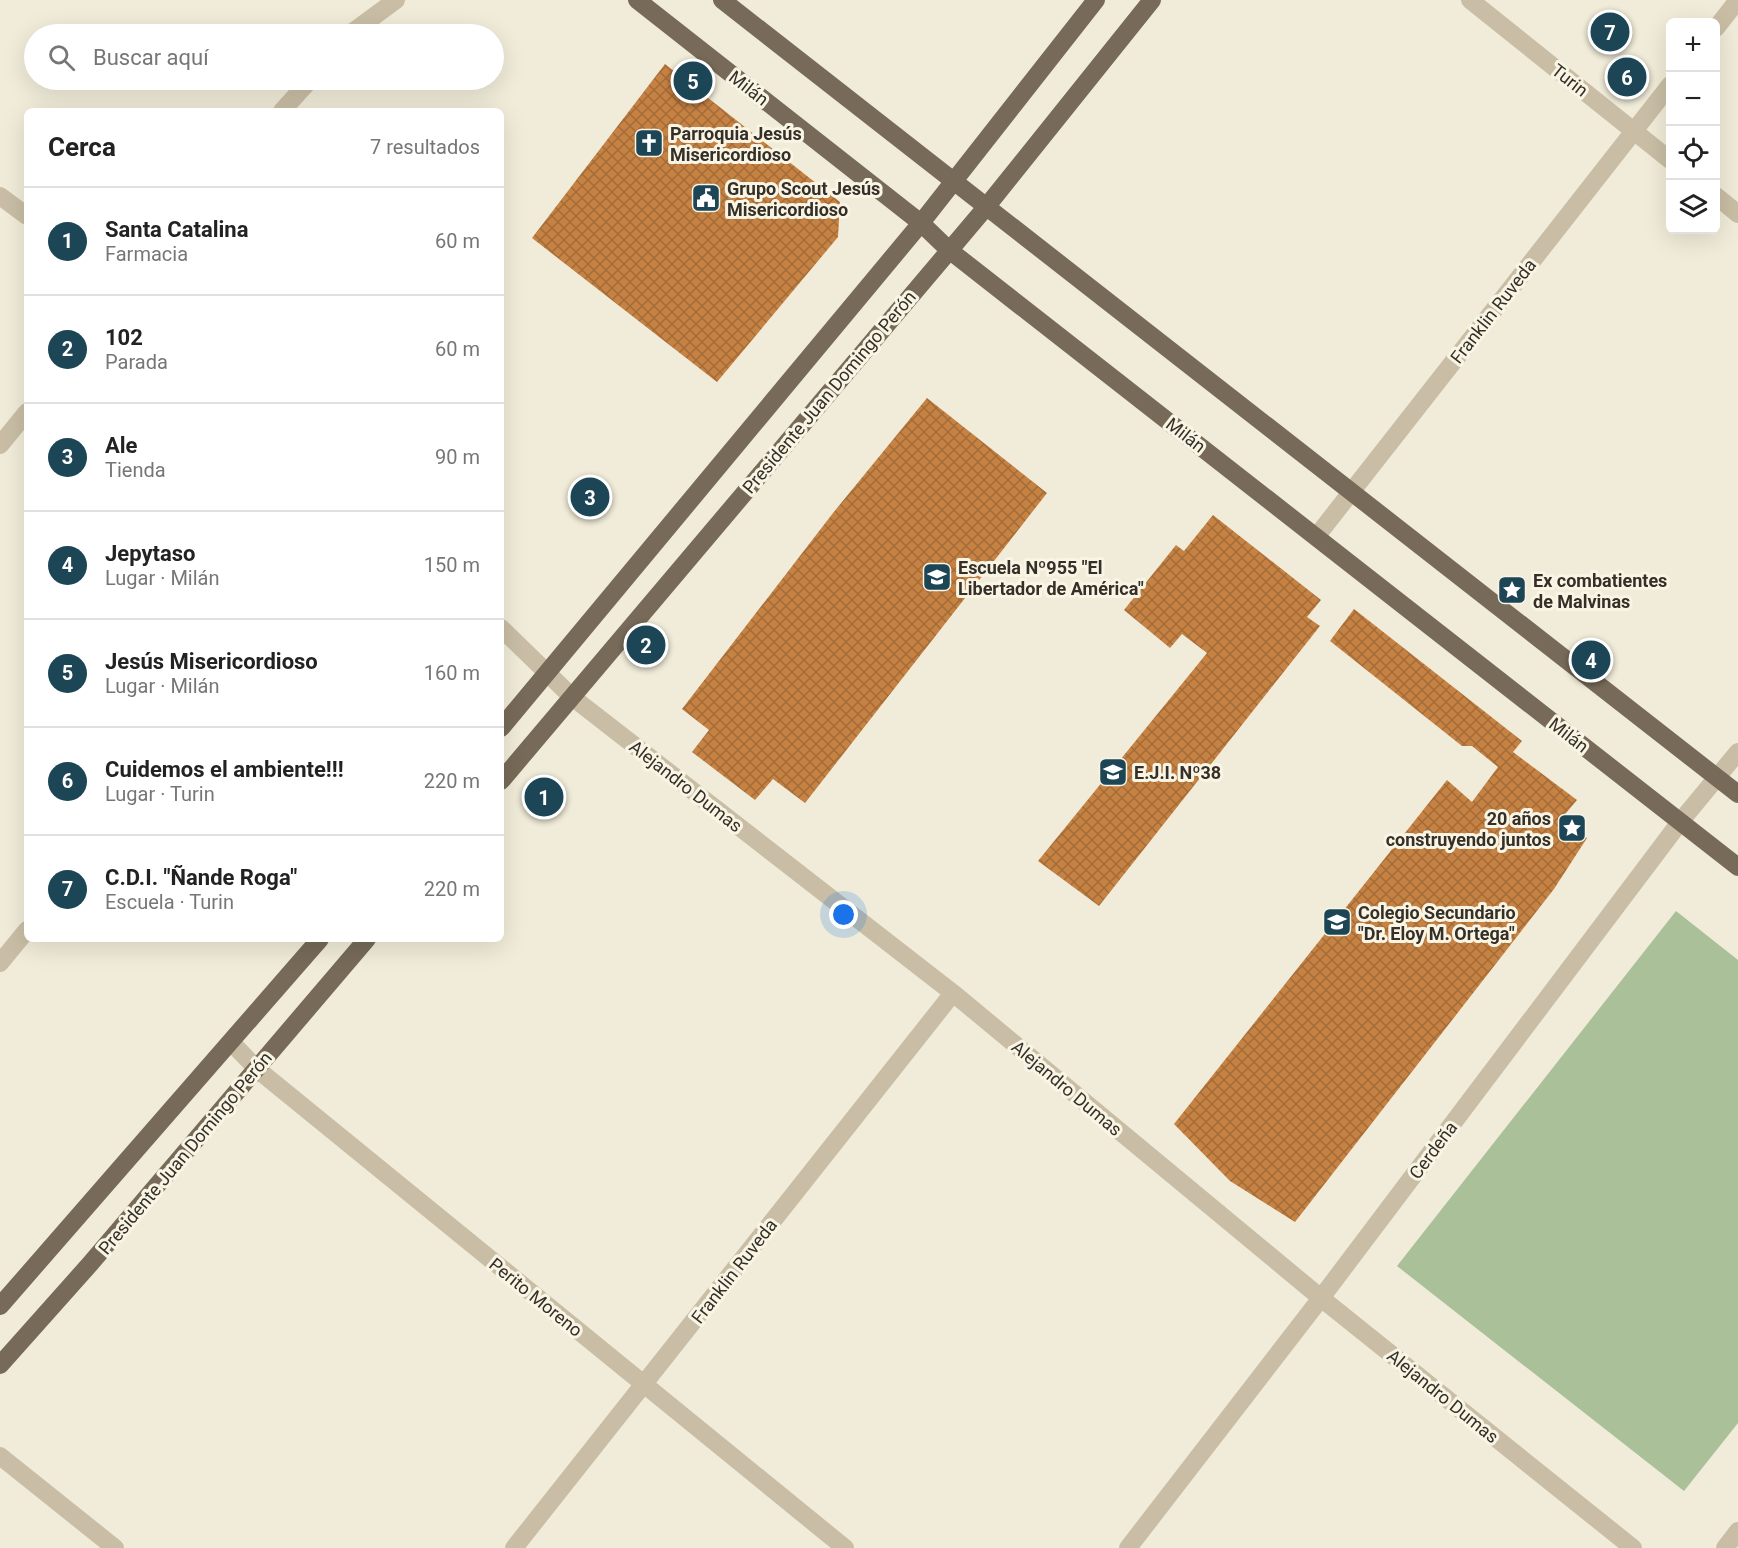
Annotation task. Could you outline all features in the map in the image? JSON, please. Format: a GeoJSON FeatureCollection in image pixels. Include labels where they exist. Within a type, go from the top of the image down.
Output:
{"type":"FeatureCollection","features":[{"type":"Feature","properties":{"kind":"main road","name":"Milán"},"geometry":{"type":"LineString","coordinates":[[637,0],[921,223],[949,250],[1738,867]]}},
{"type":"Feature","properties":{"kind":"main road"},"geometry":{"type":"LineString","coordinates":[[722,0],[1738,794]]}},
{"type":"Feature","properties":{"kind":"main road","name":"Presidente Juan Domingo Perón"},"geometry":{"type":"LineString","coordinates":[[504,725],[921,223],[1096,0]]}},
{"type":"Feature","properties":{"kind":"main road","name":"Presidente Juan Domingo Perón"},"geometry":{"type":"LineString","coordinates":[[504,777],[987,206],[1152,0]]}},
{"type":"Feature","properties":{"kind":"main road","name":"Presidente Juan Domingo Perón"},"geometry":{"type":"LineString","coordinates":[[0,1306],[317,942]]}},
{"type":"Feature","properties":{"kind":"main road","name":"Presidente Juan Domingo Perón"},"geometry":{"type":"LineString","coordinates":[[0,1365],[364,942]]}},
{"type":"Feature","properties":{"kind":"street"},"geometry":{"type":"LineString","coordinates":[[364,24],[396,0]]}},
{"type":"Feature","properties":{"kind":"street","name":"Turin"},"geometry":{"type":"LineString","coordinates":[[1470,0],[1666,156]]}},
{"type":"Feature","properties":{"kind":"street"},"geometry":{"type":"LineString","coordinates":[[1720,23],[1738,0]]}},
{"type":"Feature","properties":{"kind":"street"},"geometry":{"type":"LineString","coordinates":[[285,108],[300,90]]}},
{"type":"Feature","properties":{"kind":"street","name":"Franklin Ruveda"},"geometry":{"type":"LineString","coordinates":[[1316,537],[1666,91]]}},
{"type":"Feature","properties":{"kind":"street"},"geometry":{"type":"LineString","coordinates":[[0,196],[24,214]]}},
{"type":"Feature","properties":{"kind":"street"},"geometry":{"type":"LineString","coordinates":[[1720,199],[1738,214]]}},
{"type":"Feature","properties":{"kind":"street"},"geometry":{"type":"LineString","coordinates":[[0,445],[24,416]]}},
{"type":"Feature","properties":{"kind":"street","name":"Alejandro Dumas"},"geometry":{"type":"LineString","coordinates":[[504,631],[572,697],[953,993],[1321,1298],[1633,1548]]}},
{"type":"Feature","properties":{"kind":"street","name":"Cerdeña"},"geometry":{"type":"LineString","coordinates":[[1128,1548],[1321,1298],[1680,822],[1738,752]]}},
{"type":"Feature","properties":{"kind":"street"},"geometry":{"type":"LineString","coordinates":[[0,963],[24,934]]}},
{"type":"Feature","properties":{"kind":"street","name":"Franklin Ruveda"},"geometry":{"type":"LineString","coordinates":[[514,1548],[953,993]]}},
{"type":"Feature","properties":{"kind":"street","name":"Perito Moreno"},"geometry":{"type":"LineString","coordinates":[[231,1042],[257,1069],[845,1548]]}},
{"type":"Feature","properties":{"kind":"street"},"geometry":{"type":"LineString","coordinates":[[0,1456],[115,1548]]}},
{"type":"Feature","properties":{"kind":"street"},"geometry":{"type":"LineString","coordinates":[[1725,1548],[1738,1531]]}},
{"type":"Feature","properties":{"kind":"green space"},"geometry":{"type":"Polygon","coordinates":[[[1676,911],[1738,960],[1738,1423],[1684,1491],[1397,1266],[1676,911]]]}},
{"type":"Feature","properties":{"kind":"building","name":"Parroquia Jesús Misericordioso"},"geometry":{"type":"Polygon","coordinates":[[[665,64],[840,202],[838,237],[717,382],[532,238],[665,64]]]}},
{"type":"Feature","properties":{"kind":"building"},"geometry":{"type":"Polygon","coordinates":[[[927,398],[1047,493],[805,803],[773,779],[755,800],[692,752],[709,730],[682,709],[833,513],[927,398]]]}},
{"type":"Feature","properties":{"kind":"building"},"geometry":{"type":"Polygon","coordinates":[[[1213,515],[1321,600],[1307,617],[1320,626],[1099,906],[1038,861],[1207,653],[1182,634],[1170,648],[1124,610],[1176,545],[1184,551],[1213,515]]]}},
{"type":"Feature","properties":{"kind":"building","name":"Colegio Secundario \"Dr. Eloy M. Ortega\""},"geometry":{"type":"Polygon","coordinates":[[[1354,609],[1522,741],[1513,752],[1577,800],[1561,819],[1587,838],[1554,889],[1295,1222],[1230,1181],[1174,1124],[1447,780],[1472,802],[1498,767],[1472,746],[1462,746],[1330,641],[1354,609]]]}},
{"type":"Feature","properties":{"kind":"place","name":"C.D.I. \"Ñande Roga\""},"geometry":{"type":"Point","coordinates":[1610,32]}},
{"type":"Feature","properties":{"kind":"place","name":"Cuidemos el ambiente!!!"},"geometry":{"type":"Point","coordinates":[1627,77]}},
{"type":"Feature","properties":{"kind":"place","name":"Jesús Misericordioso"},"geometry":{"type":"Point","coordinates":[693,81]}},
{"type":"Feature","properties":{"kind":"place","name":"Parroquia Jesús Misericordioso"},"geometry":{"type":"Point","coordinates":[649,143]}},
{"type":"Feature","properties":{"kind":"place","name":"Grupo Scout Jesús Misericordioso"},"geometry":{"type":"Point","coordinates":[706,198]}},
{"type":"Feature","properties":{"kind":"place","name":"Ale"},"geometry":{"type":"Point","coordinates":[590,497]}},
{"type":"Feature","properties":{"kind":"place","name":"Escuela Nº955 \"El Libertador de América\""},"geometry":{"type":"Point","coordinates":[937,577]}},
{"type":"Feature","properties":{"kind":"place","name":"Ex combatientes de Malvinas"},"geometry":{"type":"Point","coordinates":[1512,590]}},
{"type":"Feature","properties":{"kind":"place","name":"102"},"geometry":{"type":"Point","coordinates":[646,645]}},
{"type":"Feature","properties":{"kind":"place","name":"Jepytaso"},"geometry":{"type":"Point","coordinates":[1591,660]}},
{"type":"Feature","properties":{"kind":"place","name":"E.J.I. Nº38"},"geometry":{"type":"Point","coordinates":[1113,772]}},
{"type":"Feature","properties":{"kind":"place","name":"Santa Catalina"},"geometry":{"type":"Point","coordinates":[544,797]}},
{"type":"Feature","properties":{"kind":"place","name":"20 años construyendo juntos"},"geometry":{"type":"Point","coordinates":[1572,828]}},
{"type":"Feature","properties":{"kind":"place","name":"Colegio Secundario \"Dr. Eloy M. Ortega\""},"geometry":{"type":"Point","coordinates":[1337,922]}}]}
